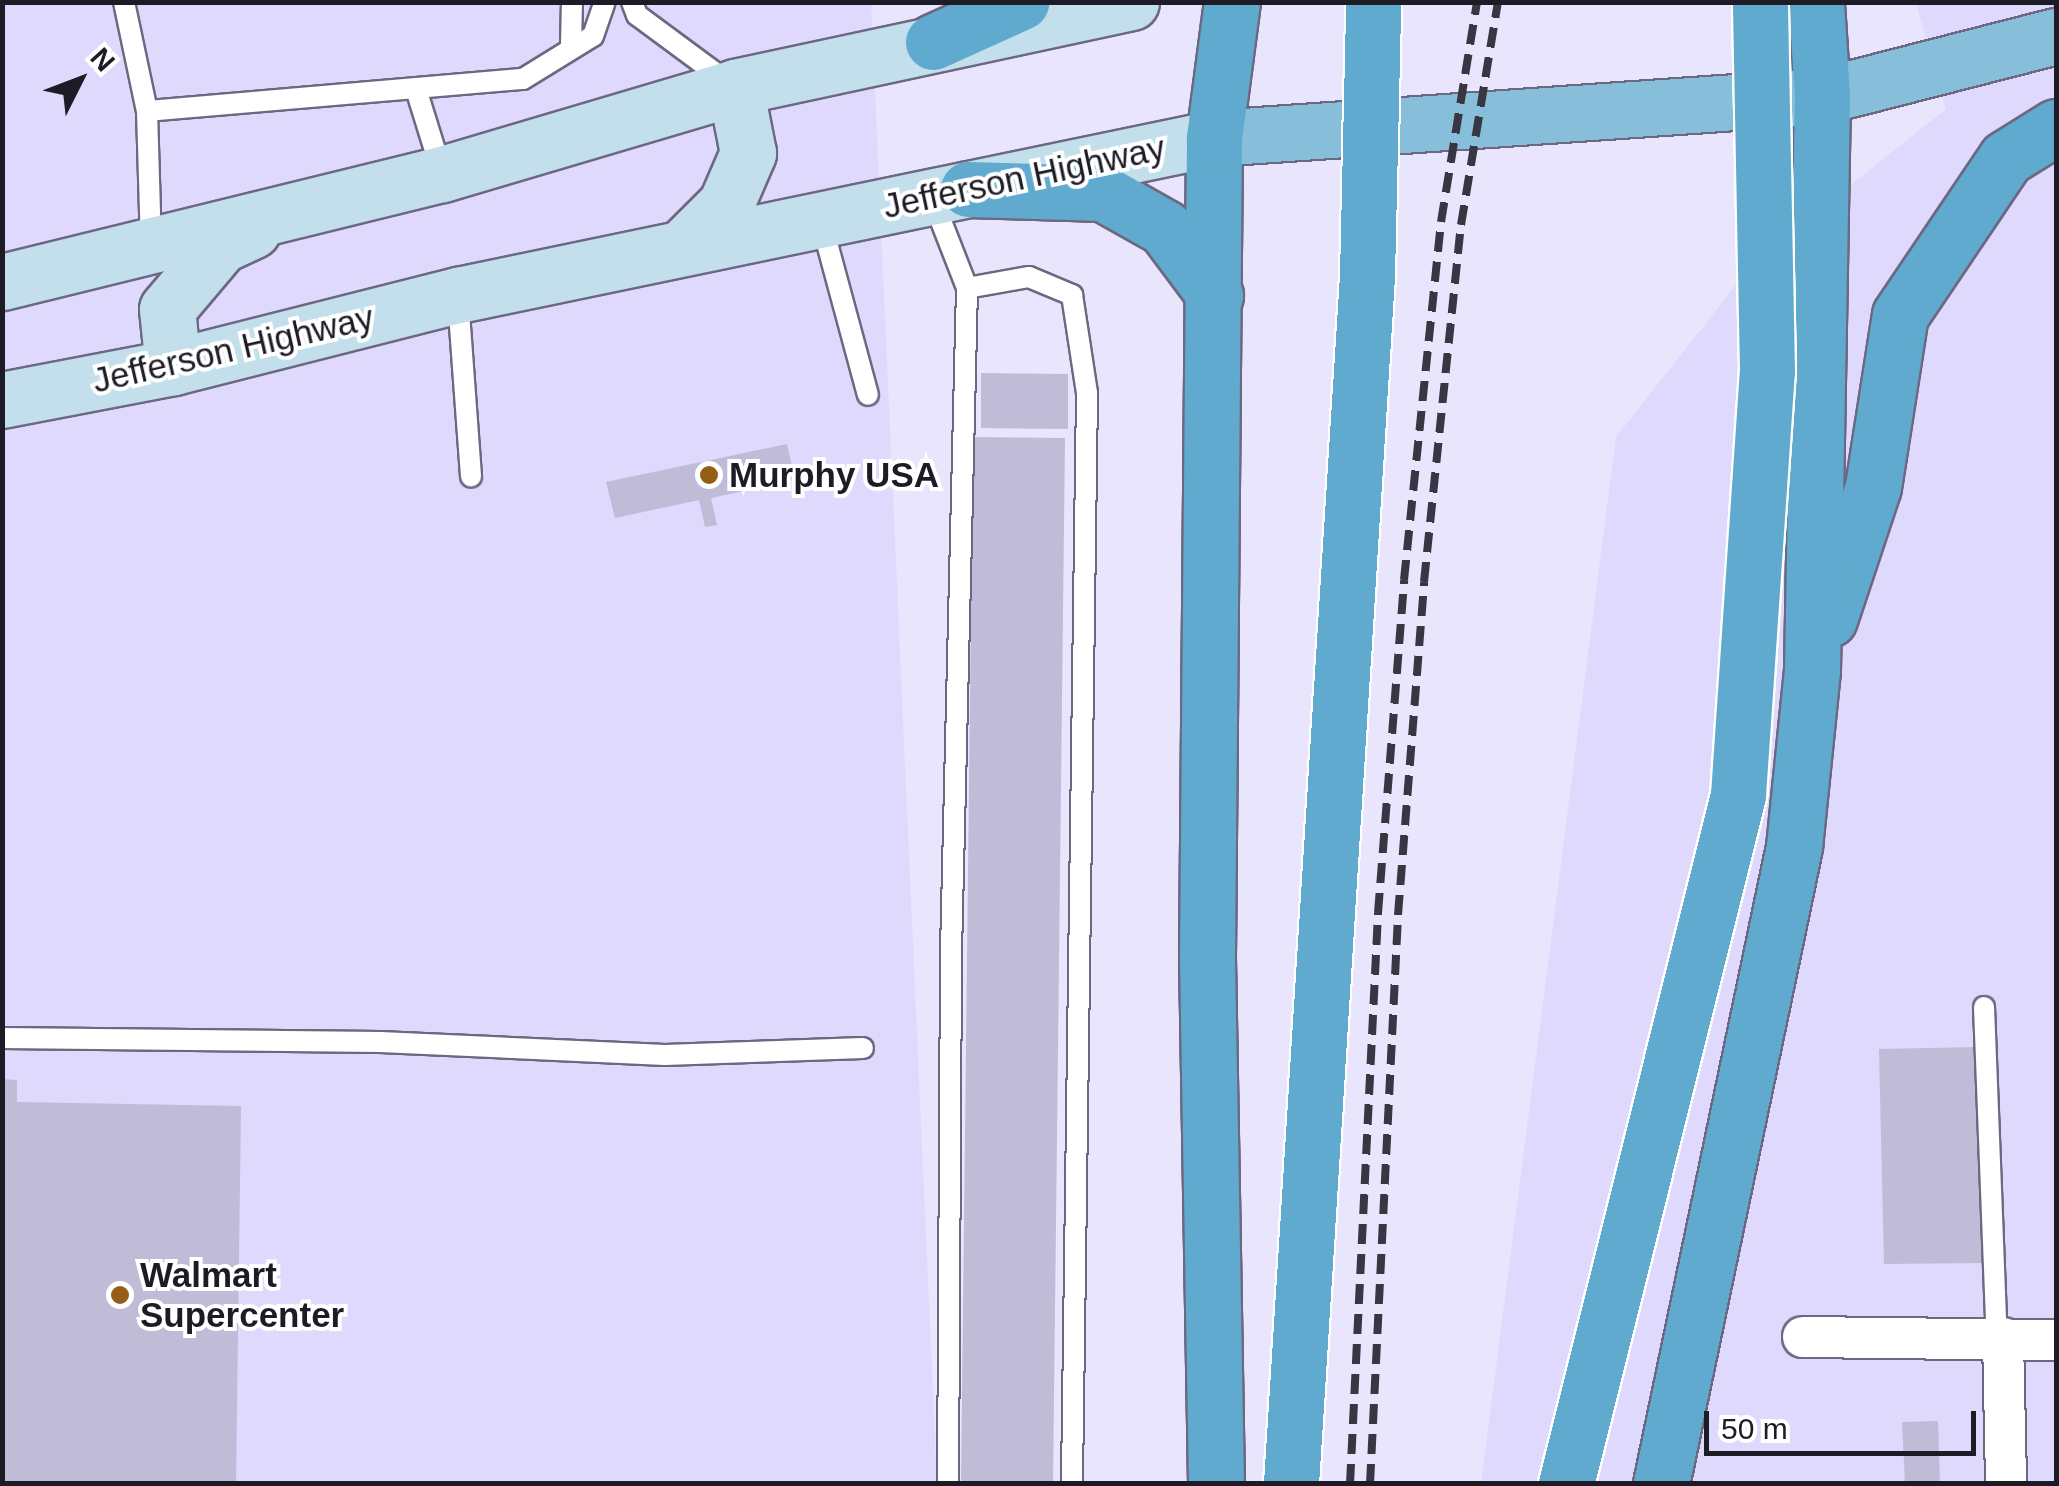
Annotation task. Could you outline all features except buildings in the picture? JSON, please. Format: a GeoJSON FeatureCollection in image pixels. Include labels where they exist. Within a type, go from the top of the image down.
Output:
{"type":"FeatureCollection","features":[{"type":"Feature","properties":{"kind":"highway"},"geometry":{"type":"LineString","coordinates":[[933,42],[1021,2]]}},
{"type":"Feature","properties":{"kind":"highway"},"geometry":{"type":"LineString","coordinates":[[1216,1484],[1207,957],[1214,138],[1232,2]]}},
{"type":"Feature","properties":{"kind":"highway"},"geometry":{"type":"LineString","coordinates":[[1292,1484],[1368,276],[1374,2]]}},
{"type":"Feature","properties":{"kind":"highway"},"geometry":{"type":"LineString","coordinates":[[1566,1484],[1738,795],[1767,371],[1760,2]]}},
{"type":"Feature","properties":{"kind":"highway"},"geometry":{"type":"LineString","coordinates":[[1661,1484],[1794,847],[1812,670],[1822,96],[1816,2]]}},
{"type":"Feature","properties":{"kind":"highway"},"geometry":{"type":"LineString","coordinates":[[1812,670],[1872,487],[1900,315],[2006,158],[2056,127]]}},
{"type":"Feature","properties":{"kind":"highway"},"geometry":{"type":"LineString","coordinates":[[950,193],[1103,193],[1165,228],[1215,294]]}},
{"type":"Feature","properties":{"kind":"main road"},"geometry":{"type":"LineString","coordinates":[[2,282],[442,174],[735,87],[1131,2]]}},
{"type":"Feature","properties":{"kind":"main road","name":"Jefferson Highway"},"geometry":{"type":"LineString","coordinates":[[2,400],[173,367],[458,295],[1214,138],[1822,96],[2056,36]]}},
{"type":"Feature","properties":{"kind":"main road"},"geometry":{"type":"LineString","coordinates":[[682,248],[726,204],[748,153],[735,87]]}},
{"type":"Feature","properties":{"kind":"main road"},"geometry":{"type":"LineString","coordinates":[[173,367],[167,309],[221,245],[292,212]]}},
{"type":"Feature","properties":{"kind":"street"},"geometry":{"type":"LineString","coordinates":[[1803,1338],[2056,1340]]}},
{"type":"Feature","properties":{"kind":"street"},"geometry":{"type":"LineString","coordinates":[[2000,1338],[2006,1484]]}},
{"type":"Feature","properties":{"kind":"lane"},"geometry":{"type":"LineString","coordinates":[[124,2],[147,111],[151,246]]}},
{"type":"Feature","properties":{"kind":"lane"},"geometry":{"type":"LineString","coordinates":[[572,2],[572,45]]}},
{"type":"Feature","properties":{"kind":"lane"},"geometry":{"type":"LineString","coordinates":[[147,111],[522,79],[572,45],[593,36],[605,2]]}},
{"type":"Feature","properties":{"kind":"lane"},"geometry":{"type":"LineString","coordinates":[[632,2],[638,15],[735,87]]}},
{"type":"Feature","properties":{"kind":"lane"},"geometry":{"type":"LineString","coordinates":[[416,88],[442,174]]}},
{"type":"Feature","properties":{"kind":"lane"},"geometry":{"type":"LineString","coordinates":[[948,1484],[952,895],[967,288],[950,193]]}},
{"type":"Feature","properties":{"kind":"lane"},"geometry":{"type":"LineString","coordinates":[[820,220],[868,396]]}},
{"type":"Feature","properties":{"kind":"lane"},"geometry":{"type":"LineString","coordinates":[[967,288],[1029,277],[1072,295],[1087,392],[1072,1484]]}},
{"type":"Feature","properties":{"kind":"lane"},"geometry":{"type":"LineString","coordinates":[[458,295],[471,476]]}},
{"type":"Feature","properties":{"kind":"lane"},"geometry":{"type":"LineString","coordinates":[[1984,1007],[2000,1338]]}},
{"type":"Feature","properties":{"kind":"lane"},"geometry":{"type":"LineString","coordinates":[[2,1038],[380,1042],[665,1055],[863,1048]]}},
{"type":"Feature","properties":{"kind":"shaded area"},"geometry":{"type":"Polygon","coordinates":[[[3,3],[871,3],[937,1483],[3,1484],[3,3]]]}},
{"type":"Feature","properties":{"kind":"shaded area"},"geometry":{"type":"Polygon","coordinates":[[[1916,3],[2056,3],[2056,1483],[1481,1484],[1616,437],[1755,261],[1946,109],[1916,3]]]}},
{"type":"Feature","properties":{"kind":"railway"},"geometry":{"type":"LineString","coordinates":[[1350,1484],[1378,913],[1404,580],[1441,222],[1477,2]]}},
{"type":"Feature","properties":{"kind":"railway"},"geometry":{"type":"LineString","coordinates":[[1370,1484],[1398,915],[1424,582],[1461,225],[1498,2]]}},
{"type":"Feature","properties":{"kind":"place","name":"Murphy USA"},"geometry":{"type":"Point","coordinates":[709,475]}},
{"type":"Feature","properties":{"kind":"place","name":"Walmart Supercenter"},"geometry":{"type":"Point","coordinates":[120,1295]}}]}
